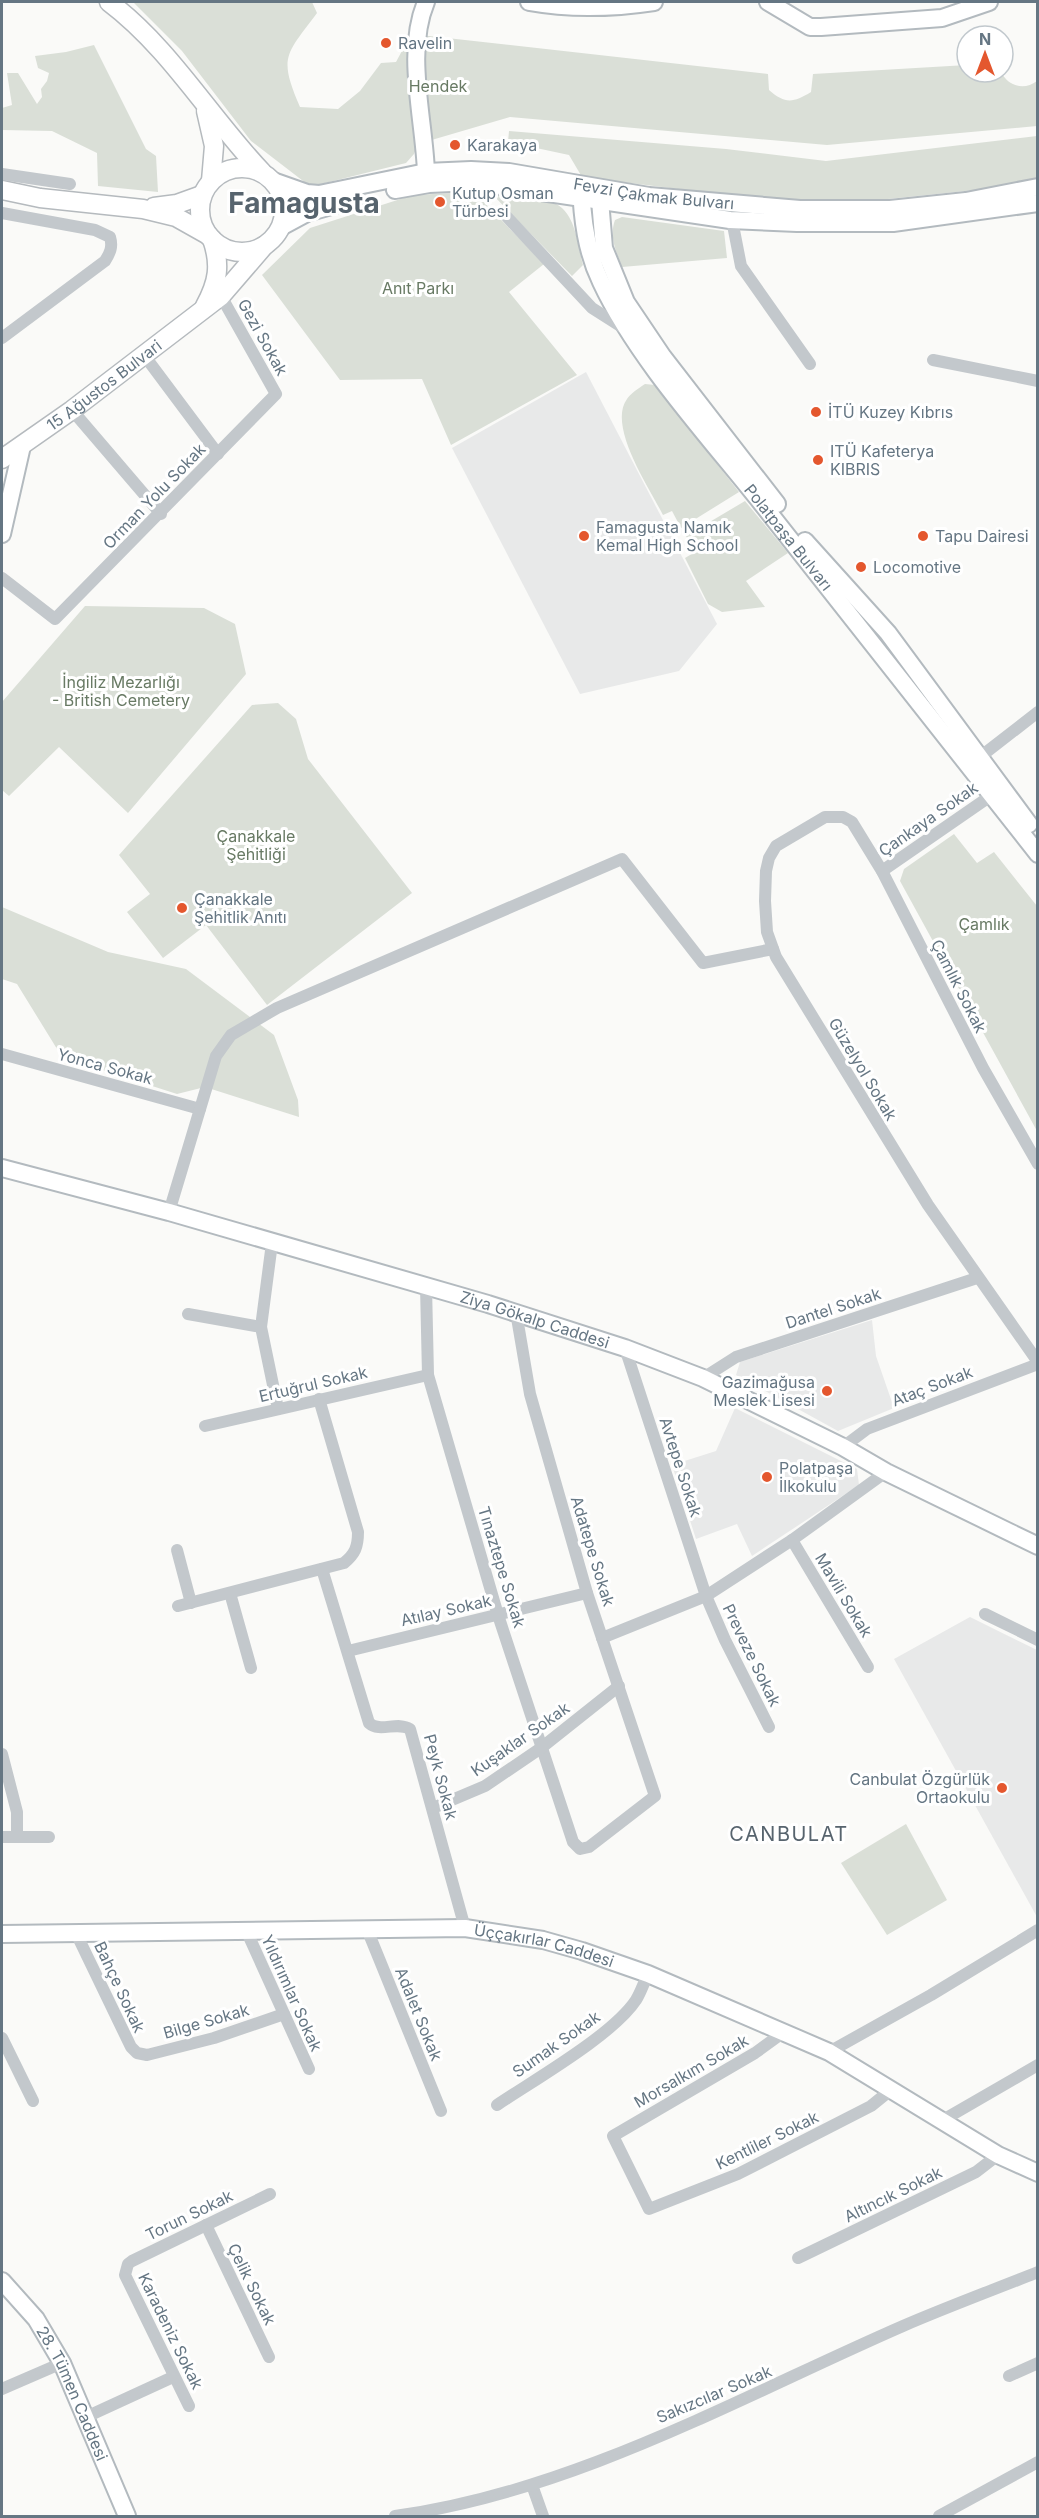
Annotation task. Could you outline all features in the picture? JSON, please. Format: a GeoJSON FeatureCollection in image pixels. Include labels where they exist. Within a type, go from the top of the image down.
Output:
{"type":"FeatureCollection","features":[{"type":"Feature","properties":{"kind":"main road"},"geometry":{"type":"LineString","coordinates":[[2,190],[40,198],[143,209],[176,217],[227,249],[237,252],[246,252],[264,246],[277,235],[285,208],[279,189],[205,106],[160,48],[109,2]]}},
{"type":"Feature","properties":{"kind":"main road"},"geometry":{"type":"LineString","coordinates":[[529,2],[632,5],[654,2]]}},
{"type":"Feature","properties":{"kind":"main road"},"geometry":{"type":"LineString","coordinates":[[768,2],[810,27],[942,18],[982,3]]}},
{"type":"Feature","properties":{"kind":"main road"},"geometry":{"type":"LineString","coordinates":[[424,8],[416,45],[426,172]]}},
{"type":"Feature","properties":{"kind":"main road"},"geometry":{"type":"LineString","coordinates":[[205,106],[214,146],[200,216],[217,254],[218,272],[205,308]]}},
{"type":"Feature","properties":{"kind":"main road"},"geometry":{"type":"LineString","coordinates":[[143,209],[177,204],[206,188],[218,175],[235,168],[245,167],[268,177]]}},
{"type":"Feature","properties":{"kind":"main road","name":"Fevzi Çakmak Bulvarı"},"geometry":{"type":"LineString","coordinates":[[268,177],[307,193],[319,194],[426,172],[482,170],[581,192],[732,220],[797,224],[894,223],[1038,203]]}},
{"type":"Feature","properties":{"kind":"main road","name":"Fevzi Çakmak Bulvarı"},"geometry":{"type":"LineString","coordinates":[[281,227],[324,207],[392,190],[429,184],[474,182],[543,191],[581,192]]}},
{"type":"Feature","properties":{"kind":"main road","name":"Fevzi Çakmak Bulvarı"},"geometry":{"type":"LineString","coordinates":[[599,195],[735,205],[890,209],[966,201],[1038,187]]}},
{"type":"Feature","properties":{"kind":"main road","name":"Polatpaşa Bulvarı"},"geometry":{"type":"LineString","coordinates":[[581,192],[583,224],[589,251],[599,279],[630,332],[698,425],[807,551],[888,633],[1038,836]]}},
{"type":"Feature","properties":{"kind":"main road","name":"Polatpaşa Bulvarı"},"geometry":{"type":"LineString","coordinates":[[599,195],[604,248],[626,302],[663,357],[807,551],[1038,854]]}},
{"type":"Feature","properties":{"kind":"main road","name":"15 Ağustos Bulvari"},"geometry":{"type":"LineString","coordinates":[[3,455],[22,446],[72,410],[221,296],[264,246]]}},
{"type":"Feature","properties":{"kind":"main road"},"geometry":{"type":"LineString","coordinates":[[2,534],[22,446]]}},
{"type":"Feature","properties":{"kind":"main road","name":"Ziya Gökalp Caddesi"},"geometry":{"type":"LineString","coordinates":[[2,1168],[169,1212],[516,1312],[625,1348],[703,1378],[843,1447],[886,1472],[1038,1546]]}},
{"type":"Feature","properties":{"kind":"main road","name":"Üççakırlar Caddesi"},"geometry":{"type":"LineString","coordinates":[[2,1934],[465,1928],[543,1940],[648,1974],[830,2052],[998,2155],[1038,2173]]}},
{"type":"Feature","properties":{"kind":"main road","name":"28. Tümen Caddesi"},"geometry":{"type":"LineString","coordinates":[[2,2281],[36,2319],[62,2363],[126,2517]]}},
{"type":"Feature","properties":{"kind":"street"},"geometry":{"type":"LineString","coordinates":[[2,174],[70,184]]}},
{"type":"Feature","properties":{"kind":"street"},"geometry":{"type":"LineString","coordinates":[[2,213],[96,230],[110,237],[111,252],[105,261],[2,338]]}},
{"type":"Feature","properties":{"kind":"street"},"geometry":{"type":"LineString","coordinates":[[507,217],[592,308],[630,332]]}},
{"type":"Feature","properties":{"kind":"street"},"geometry":{"type":"LineString","coordinates":[[732,220],[741,266],[810,364]]}},
{"type":"Feature","properties":{"kind":"street","name":"Gezi Sokak"},"geometry":{"type":"LineString","coordinates":[[221,296],[276,394]]}},
{"type":"Feature","properties":{"kind":"street"},"geometry":{"type":"LineString","coordinates":[[144,355],[218,454]]}},
{"type":"Feature","properties":{"kind":"street"},"geometry":{"type":"LineString","coordinates":[[933,360],[1038,381]]}},
{"type":"Feature","properties":{"kind":"street","name":"Orman Yolu Sokak"},"geometry":{"type":"LineString","coordinates":[[2,578],[55,619],[276,394]]}},
{"type":"Feature","properties":{"kind":"street"},"geometry":{"type":"LineString","coordinates":[[72,410],[160,514]]}},
{"type":"Feature","properties":{"kind":"street"},"geometry":{"type":"LineString","coordinates":[[980,757],[1038,712]]}},
{"type":"Feature","properties":{"kind":"street","name":"Çankaya Sokak"},"geometry":{"type":"LineString","coordinates":[[882,871],[992,795]]}},
{"type":"Feature","properties":{"kind":"street","name":"Güzelyol Sokak"},"geometry":{"type":"LineString","coordinates":[[852,822],[843,817],[825,817],[776,846],[769,858],[766,872],[767,932],[773,949],[927,1205],[1038,1363]]}},
{"type":"Feature","properties":{"kind":"street","name":"Çamlık Sokak"},"geometry":{"type":"LineString","coordinates":[[852,822],[882,871],[983,1068],[1038,1164]]}},
{"type":"Feature","properties":{"kind":"street"},"geometry":{"type":"LineString","coordinates":[[169,1212],[216,1056],[231,1035],[277,1008],[622,859],[703,963],[773,949]]}},
{"type":"Feature","properties":{"kind":"street","name":"Yonca Sokak"},"geometry":{"type":"LineString","coordinates":[[2,1054],[200,1109]]}},
{"type":"Feature","properties":{"kind":"street"},"geometry":{"type":"LineString","coordinates":[[272,1243],[261,1328],[278,1409]]}},
{"type":"Feature","properties":{"kind":"street","name":"Dantel Sokak"},"geometry":{"type":"LineString","coordinates":[[703,1378],[736,1357],[977,1278]]}},
{"type":"Feature","properties":{"kind":"street","name":"Tınaztepe Sokak"},"geometry":{"type":"LineString","coordinates":[[426,1286],[428,1375],[498,1615],[573,1842],[580,1849]]}},
{"type":"Feature","properties":{"kind":"street","name":"Adatepe Sokak"},"geometry":{"type":"LineString","coordinates":[[516,1312],[530,1394],[587,1593],[655,1796],[589,1847],[580,1849]]}},
{"type":"Feature","properties":{"kind":"street"},"geometry":{"type":"LineString","coordinates":[[188,1314],[261,1328]]}},
{"type":"Feature","properties":{"kind":"street","name":"Avtepe Sokak"},"geometry":{"type":"LineString","coordinates":[[625,1348],[706,1596]]}},
{"type":"Feature","properties":{"kind":"street","name":"Ataç Sokak"},"geometry":{"type":"LineString","coordinates":[[843,1447],[867,1429],[1038,1363]]}},
{"type":"Feature","properties":{"kind":"street","name":"Ertuğrul Sokak"},"geometry":{"type":"LineString","coordinates":[[205,1426],[428,1375]]}},
{"type":"Feature","properties":{"kind":"street"},"geometry":{"type":"LineString","coordinates":[[178,1606],[344,1563],[354,1555],[358,1544],[358,1532],[319,1400]]}},
{"type":"Feature","properties":{"kind":"street"},"geometry":{"type":"LineString","coordinates":[[602,1638],[706,1596],[792,1540],[886,1472]]}},
{"type":"Feature","properties":{"kind":"street","name":"Mavili Sokak"},"geometry":{"type":"LineString","coordinates":[[792,1540],[868,1667]]}},
{"type":"Feature","properties":{"kind":"street"},"geometry":{"type":"LineString","coordinates":[[177,1550],[192,1603]]}},
{"type":"Feature","properties":{"kind":"street","name":"Peyk Sokak"},"geometry":{"type":"LineString","coordinates":[[322,1569],[369,1723],[376,1728],[404,1725],[410,1729],[465,1928]]}},
{"type":"Feature","properties":{"kind":"street"},"geometry":{"type":"LineString","coordinates":[[230,1593],[251,1668]]}},
{"type":"Feature","properties":{"kind":"street","name":"Atılay Sokak"},"geometry":{"type":"LineString","coordinates":[[348,1651],[587,1593]]}},
{"type":"Feature","properties":{"kind":"street","name":"Preveze Sokak"},"geometry":{"type":"LineString","coordinates":[[706,1596],[725,1640],[769,1727]]}},
{"type":"Feature","properties":{"kind":"street"},"geometry":{"type":"LineString","coordinates":[[985,1614],[1038,1640]]}},
{"type":"Feature","properties":{"kind":"street","name":"Kuşaklar Sokak"},"geometry":{"type":"LineString","coordinates":[[433,1808],[485,1786],[541,1748],[619,1686]]}},
{"type":"Feature","properties":{"kind":"street"},"geometry":{"type":"LineString","coordinates":[[2,1754],[17,1812],[17,1837]]}},
{"type":"Feature","properties":{"kind":"street"},"geometry":{"type":"LineString","coordinates":[[2,1837],[49,1837]]}},
{"type":"Feature","properties":{"kind":"street","name":"Adalet Sokak"},"geometry":{"type":"LineString","coordinates":[[367,1929],[441,2111]]}},
{"type":"Feature","properties":{"kind":"street","name":"Yıldırımlar Sokak"},"geometry":{"type":"LineString","coordinates":[[246,1930],[309,2069]]}},
{"type":"Feature","properties":{"kind":"street"},"geometry":{"type":"LineString","coordinates":[[830,2052],[932,1995],[1034,1932],[1038,1946]]}},
{"type":"Feature","properties":{"kind":"street","name":"Bahçe Sokak"},"geometry":{"type":"LineString","coordinates":[[76,1933],[131,2047],[137,2053]]}},
{"type":"Feature","properties":{"kind":"street","name":"Sumak Sokak"},"geometry":{"type":"LineString","coordinates":[[497,2105],[596,2037],[618,2019],[636,2000],[648,1974]]}},
{"type":"Feature","properties":{"kind":"street","name":"Bilge Sokak"},"geometry":{"type":"LineString","coordinates":[[137,2053],[147,2055],[214,2038],[284,2014]]}},
{"type":"Feature","properties":{"kind":"street","name":"Morsalkım Sokak"},"geometry":{"type":"LineString","coordinates":[[649,2209],[613,2136],[755,2053],[784,2032]]}},
{"type":"Feature","properties":{"kind":"street"},"geometry":{"type":"LineString","coordinates":[[2,2038],[33,2101]]}},
{"type":"Feature","properties":{"kind":"street"},"geometry":{"type":"LineString","coordinates":[[943,2120],[1038,2066]]}},
{"type":"Feature","properties":{"kind":"street","name":"Kentliler Sokak"},"geometry":{"type":"LineString","coordinates":[[649,2209],[738,2174],[871,2106],[892,2089]]}},
{"type":"Feature","properties":{"kind":"street","name":"Altıncık Sokak"},"geometry":{"type":"LineString","coordinates":[[798,2258],[976,2172],[998,2155]]}},
{"type":"Feature","properties":{"kind":"street","name":"Torun Sokak"},"geometry":{"type":"LineString","coordinates":[[126,2270],[132,2261],[270,2194]]}},
{"type":"Feature","properties":{"kind":"street","name":"Çelik Sokak"},"geometry":{"type":"LineString","coordinates":[[206,2225],[269,2356]]}},
{"type":"Feature","properties":{"kind":"street","name":"Karadeniz Sokak"},"geometry":{"type":"LineString","coordinates":[[126,2270],[125,2275],[189,2406]]}},
{"type":"Feature","properties":{"kind":"street","name":"Sakızcılar Sokak"},"geometry":{"type":"LineString","coordinates":[[395,2517],[416,2515],[532,2486],[728,2408],[903,2326],[1038,2272]]}},
{"type":"Feature","properties":{"kind":"street"},"geometry":{"type":"LineString","coordinates":[[2,2389],[62,2363]]}},
{"type":"Feature","properties":{"kind":"street"},"geometry":{"type":"LineString","coordinates":[[1010,2376],[1038,2363]]}},
{"type":"Feature","properties":{"kind":"street"},"geometry":{"type":"LineString","coordinates":[[86,2417],[173,2377]]}},
{"type":"Feature","properties":{"kind":"street"},"geometry":{"type":"LineString","coordinates":[[939,2517],[1038,2462]]}},
{"type":"Feature","properties":{"kind":"street"},"geometry":{"type":"LineString","coordinates":[[532,2486],[543,2517]]}},
{"type":"Feature","properties":{"kind":"shaded area","name":"Famagusta Namık Kemal High School"},"geometry":{"type":"Polygon","coordinates":[[[586,372],[717,624],[679,671],[580,694],[452,448],[586,372]]]}},
{"type":"Feature","properties":{"kind":"shaded area","name":"Gazimağusa Meslek Lisesi"},"geometry":{"type":"Polygon","coordinates":[[[872,1320],[876,1356],[894,1408],[838,1431],[736,1375],[740,1362],[872,1320]]]}},
{"type":"Feature","properties":{"kind":"shaded area","name":"Polatpaşa İlkokulu"},"geometry":{"type":"Polygon","coordinates":[[[735,1408],[857,1469],[859,1485],[752,1556],[737,1524],[696,1539],[672,1465],[716,1451],[735,1408]]]}},
{"type":"Feature","properties":{"kind":"shaded area","name":"Canbulat Özgürlük Ortaokulu"},"geometry":{"type":"Polygon","coordinates":[[[970,1617],[1037,1650],[1037,1917],[894,1659],[970,1617]]]}},
{"type":"Feature","properties":{"kind":"green space","name":"Hendek"},"geometry":{"type":"Polygon","coordinates":[[[133,2],[312,2],[317,13],[298,38],[289,57],[289,77],[300,107],[338,109],[360,91],[381,63],[396,62],[411,34],[768,74],[769,90],[785,100],[794,100],[811,92],[813,74],[955,66],[955,84],[1027,86],[1037,81],[1037,126],[827,145],[510,117],[418,144],[414,154],[406,163],[317,185],[307,184],[251,141],[182,51],[133,2]]]}},
{"type":"Feature","properties":{"kind":"green space"},"geometry":{"type":"Polygon","coordinates":[[[94,45],[146,149],[156,156],[158,192],[98,186],[97,153],[52,131],[2,130],[2,108],[12,105],[7,73],[18,73],[37,104],[42,97],[41,89],[49,73],[38,68],[35,56],[94,45]]]}},
{"type":"Feature","properties":{"kind":"green space"},"geometry":{"type":"Polygon","coordinates":[[[509,131],[726,149],[826,161],[1037,136],[1037,181],[1004,187],[888,199],[775,201],[582,177],[569,155],[508,142],[509,131]]]}},
{"type":"Feature","properties":{"kind":"green space","name":"Anıt Parkı"},"geometry":{"type":"Polygon","coordinates":[[[474,192],[544,264],[509,292],[577,375],[451,445],[422,379],[340,380],[262,275],[310,228],[413,195],[474,192]]]}},
{"type":"Feature","properties":{"kind":"green space"},"geometry":{"type":"Polygon","coordinates":[[[491,193],[552,202],[560,206],[571,220],[583,265],[572,276],[491,193]]]}},
{"type":"Feature","properties":{"kind":"green space"},"geometry":{"type":"Polygon","coordinates":[[[622,217],[724,231],[727,258],[622,267],[614,244],[613,226],[615,220],[622,217]]]}},
{"type":"Feature","properties":{"kind":"green space"},"geometry":{"type":"Polygon","coordinates":[[[645,384],[655,385],[739,492],[681,528],[672,511],[663,515],[633,457],[622,425],[622,411],[627,399],[645,384]]]}},
{"type":"Feature","properties":{"kind":"green space"},"geometry":{"type":"Polygon","coordinates":[[[745,501],[788,553],[746,581],[765,607],[722,612],[708,604],[685,558],[695,552],[686,536],[745,501]]]}},
{"type":"Feature","properties":{"kind":"green space","name":"İngiliz Mezarlığı - British Cemetery"},"geometry":{"type":"Polygon","coordinates":[[[85,606],[204,608],[235,624],[246,674],[128,813],[59,747],[9,796],[2,790],[2,702],[85,606]]]}},
{"type":"Feature","properties":{"kind":"green space","name":"Çanakkale Şehitliği"},"geometry":{"type":"Polygon","coordinates":[[[278,703],[296,719],[308,759],[412,893],[267,1005],[206,925],[163,958],[127,912],[150,894],[119,855],[252,705],[278,703]]]}},
{"type":"Feature","properties":{"kind":"green space","name":"Çamlık"},"geometry":{"type":"Polygon","coordinates":[[[954,834],[977,863],[994,852],[1037,906],[1037,1131],[900,881],[904,869],[954,834]]]}},
{"type":"Feature","properties":{"kind":"green space"},"geometry":{"type":"Polygon","coordinates":[[[2,907],[108,952],[186,969],[274,1035],[298,1100],[299,1117],[205,1087],[177,1094],[62,1057],[17,984],[2,979],[2,907]]]}},
{"type":"Feature","properties":{"kind":"green space"},"geometry":{"type":"Polygon","coordinates":[[[906,1824],[947,1900],[887,1935],[841,1863],[906,1824]]]}},
{"type":"Feature","properties":{"kind":"place","name":"Ravelin"},"geometry":{"type":"Point","coordinates":[386,43]}},
{"type":"Feature","properties":{"kind":"place","name":"Karakaya"},"geometry":{"type":"Point","coordinates":[455,145]}},
{"type":"Feature","properties":{"kind":"place","name":"Kutup Osman Türbesi"},"geometry":{"type":"Point","coordinates":[440,202]}},
{"type":"Feature","properties":{"kind":"place","name":"İTÜ Kuzey Kıbrıs"},"geometry":{"type":"Point","coordinates":[816,412]}},
{"type":"Feature","properties":{"kind":"place","name":"ITÜ Kafeterya KIBRIS"},"geometry":{"type":"Point","coordinates":[818,460]}},
{"type":"Feature","properties":{"kind":"place","name":"Famagusta Namık Kemal High School"},"geometry":{"type":"Point","coordinates":[584,536]}},
{"type":"Feature","properties":{"kind":"place","name":"Tapu Dairesi"},"geometry":{"type":"Point","coordinates":[923,536]}},
{"type":"Feature","properties":{"kind":"place","name":"Locomotive"},"geometry":{"type":"Point","coordinates":[861,567]}},
{"type":"Feature","properties":{"kind":"place","name":"Çanakkale Şehitlik Anıtı"},"geometry":{"type":"Point","coordinates":[182,908]}},
{"type":"Feature","properties":{"kind":"place","name":"Gazimağusa Meslek Lisesi"},"geometry":{"type":"Point","coordinates":[827,1391]}},
{"type":"Feature","properties":{"kind":"place","name":"Polatpaşa İlkokulu"},"geometry":{"type":"Point","coordinates":[767,1477]}},
{"type":"Feature","properties":{"kind":"place","name":"Canbulat Özgürlük Ortaokulu"},"geometry":{"type":"Point","coordinates":[1002,1788]}},
{"type":"Feature","properties":{"kind":"district","name":"Famagusta"},"geometry":{"type":"Point","coordinates":[304,203]}},
{"type":"Feature","properties":{"kind":"district","name":"CANBULAT"},"geometry":{"type":"Point","coordinates":[789,1834]}}]}
